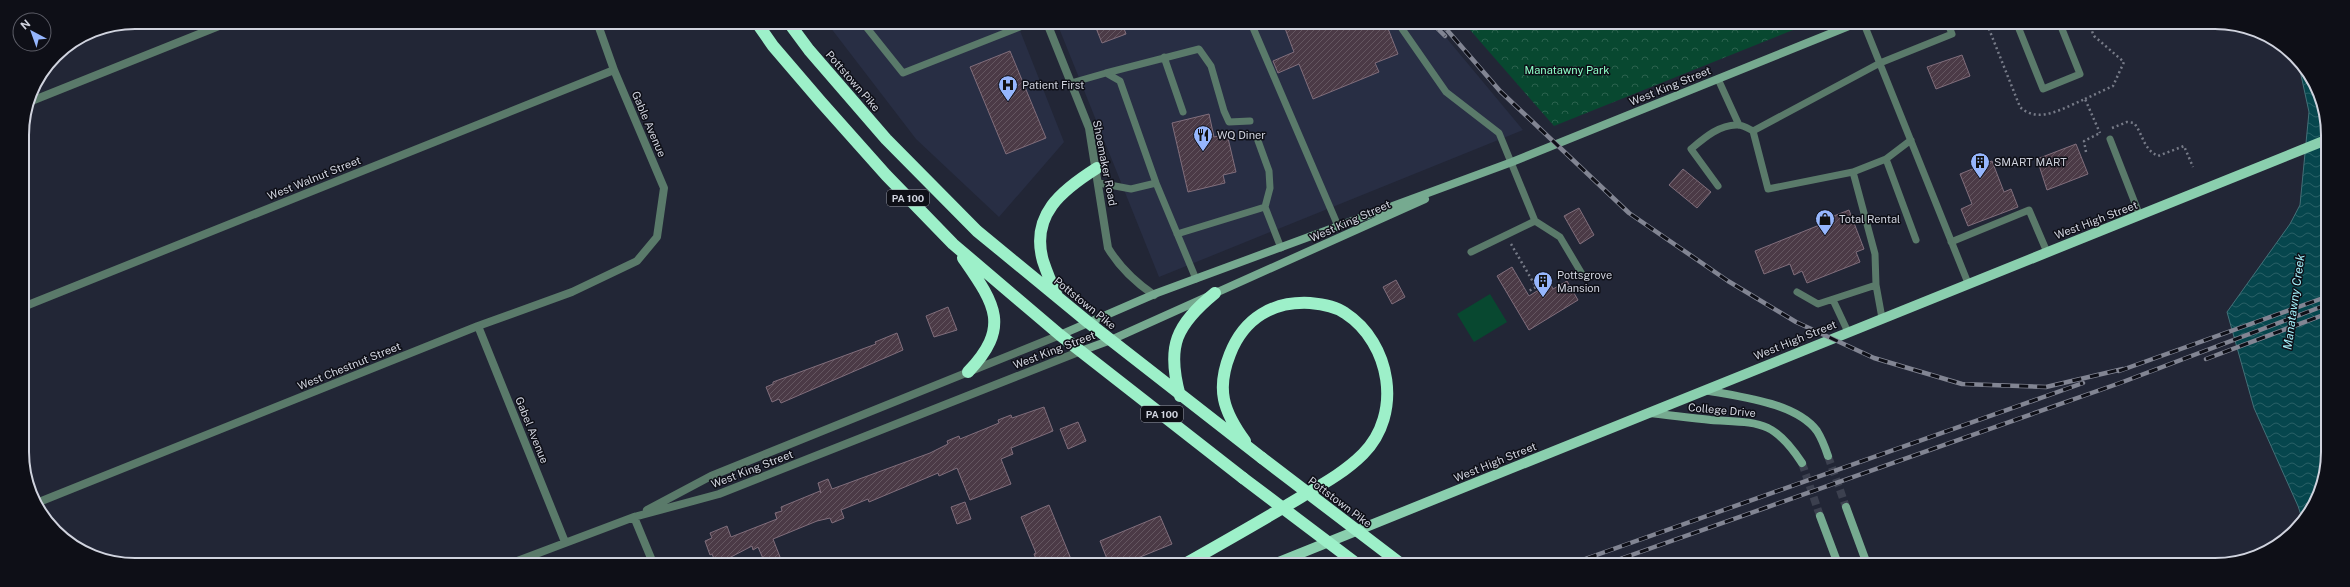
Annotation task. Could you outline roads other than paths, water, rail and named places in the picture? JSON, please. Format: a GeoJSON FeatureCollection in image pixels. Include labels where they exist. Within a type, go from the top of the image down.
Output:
{"type":"FeatureCollection","features":[{"type":"Feature","properties":{"kind":"highway","name":"PA 100"},"geometry":{"type":"LineString","coordinates":[[761,29],[774,46],[861,147],[954,244],[1060,335],[1243,478],[1349,558]]}},
{"type":"Feature","properties":{"kind":"highway","name":"Pottstown Pike"},"geometry":{"type":"LineString","coordinates":[[793,29],[808,50],[886,139],[977,231],[1180,396],[1393,558]]}},
{"type":"Feature","properties":{"kind":"highway"},"geometry":{"type":"LineString","coordinates":[[1057,297],[1042,257],[1042,224],[1049,210],[1060,195],[1097,168]]}},
{"type":"Feature","properties":{"kind":"highway"},"geometry":{"type":"LineString","coordinates":[[954,244],[985,289],[995,314],[993,331],[987,350],[968,372]]}},
{"type":"Feature","properties":{"kind":"highway"},"geometry":{"type":"LineString","coordinates":[[1180,396],[1173,366],[1176,339],[1191,315],[1215,293]]}},
{"type":"Feature","properties":{"kind":"highway"},"geometry":{"type":"LineString","coordinates":[[1195,558],[1344,470],[1373,441],[1387,403],[1387,376],[1376,348],[1368,334],[1344,312],[1331,306],[1316,304],[1284,304],[1258,315],[1237,338],[1224,369],[1222,386],[1223,400],[1228,416],[1258,456]]}},
{"type":"Feature","properties":{"kind":"main road","name":"West King Street"},"geometry":{"type":"LineString","coordinates":[[1060,335],[1154,295],[1512,162],[1842,29]]}},
{"type":"Feature","properties":{"kind":"main road","name":"West High Street"},"geometry":{"type":"LineString","coordinates":[[1289,558],[1968,283],[2140,216],[2321,142]]}},
{"type":"Feature","properties":{"kind":"main road","name":"West King Street"},"geometry":{"type":"LineString","coordinates":[[1081,351],[1111,340],[1493,168]]}},
{"type":"Feature","properties":{"kind":"main road","name":"College Drive"},"geometry":{"type":"LineString","coordinates":[[1705,390],[1762,402],[1798,414],[1816,430],[1828,456]]}},
{"type":"Feature","properties":{"kind":"main road","name":"College Drive"},"geometry":{"type":"LineString","coordinates":[[1648,413],[1756,422],[1780,435],[1789,443],[1802,463]]}},
{"type":"Feature","properties":{"kind":"main road"},"geometry":{"type":"LineString","coordinates":[[1846,507],[1865,558]]}},
{"type":"Feature","properties":{"kind":"main road"},"geometry":{"type":"LineString","coordinates":[[1820,516],[1836,558]]}},
{"type":"Feature","properties":{"kind":"street"},"geometry":{"type":"LineString","coordinates":[[35,99],[212,29]]}},
{"type":"Feature","properties":{"kind":"street","name":"Gable Avenue"},"geometry":{"type":"LineString","coordinates":[[599,29],[614,70],[664,188],[657,238]]}},
{"type":"Feature","properties":{"kind":"street","name":"Shoemaker Road"},"geometry":{"type":"LineString","coordinates":[[1048,29],[1089,128],[1097,168],[1108,248],[1118,264],[1154,295]]}},
{"type":"Feature","properties":{"kind":"street","name":"West Walnut Street"},"geometry":{"type":"LineString","coordinates":[[29,305],[614,70]]}},
{"type":"Feature","properties":{"kind":"street","name":"West Chestnut Street"},"geometry":{"type":"LineString","coordinates":[[41,501],[478,326],[572,292],[637,261],[657,238]]}},
{"type":"Feature","properties":{"kind":"street","name":"Gabel Avenue"},"geometry":{"type":"LineString","coordinates":[[478,326],[565,542]]}},
{"type":"Feature","properties":{"kind":"street","name":"West King Street"},"geometry":{"type":"LineString","coordinates":[[634,517],[711,476],[1060,335]]}},
{"type":"Feature","properties":{"kind":"street","name":"West King Street"},"geometry":{"type":"LineString","coordinates":[[525,558],[634,517],[719,494],[1081,351]]}},
{"type":"Feature","properties":{"kind":"street"},"geometry":{"type":"LineString","coordinates":[[634,517],[651,558]]}},
{"type":"Feature","properties":{"kind":"lane"},"geometry":{"type":"LineString","coordinates":[[868,29],[903,73],[1015,29]]}},
{"type":"Feature","properties":{"kind":"lane"},"geometry":{"type":"LineString","coordinates":[[1254,29],[1338,226]]}},
{"type":"Feature","properties":{"kind":"lane"},"geometry":{"type":"LineString","coordinates":[[1402,29],[1446,92],[1499,133],[1512,162],[1534,221],[1560,237],[1582,274]]}},
{"type":"Feature","properties":{"kind":"lane"},"geometry":{"type":"LineString","coordinates":[[1866,29],[1968,283]]}},
{"type":"Feature","properties":{"kind":"lane"},"geometry":{"type":"LineString","coordinates":[[1718,186],[1691,149],[1711,133],[1738,125],[1753,131],[1880,63],[1952,34],[1950,29]]}},
{"type":"Feature","properties":{"kind":"lane"},"geometry":{"type":"LineString","coordinates":[[2019,29],[2043,89],[2080,74],[2062,29]]}},
{"type":"Feature","properties":{"kind":"lane"},"geometry":{"type":"LineString","coordinates":[[1071,83],[1199,48],[1211,66],[1224,111],[1229,122],[1250,121]]}},
{"type":"Feature","properties":{"kind":"lane"},"geometry":{"type":"LineString","coordinates":[[1164,57],[1183,112]]}},
{"type":"Feature","properties":{"kind":"lane"},"geometry":{"type":"LineString","coordinates":[[1106,73],[1120,81],[1156,183],[1196,280]]}},
{"type":"Feature","properties":{"kind":"lane"},"geometry":{"type":"LineString","coordinates":[[1718,79],[1738,125]]}},
{"type":"Feature","properties":{"kind":"lane"},"geometry":{"type":"LineString","coordinates":[[1753,131],[1768,189],[1853,172],[1886,159],[1910,140]]}},
{"type":"Feature","properties":{"kind":"lane"},"geometry":{"type":"LineString","coordinates":[[1257,138],[1269,171],[1270,188],[1265,206],[1282,248]]}},
{"type":"Feature","properties":{"kind":"lane"},"geometry":{"type":"LineString","coordinates":[[2110,139],[2140,216]]}},
{"type":"Feature","properties":{"kind":"lane"},"geometry":{"type":"LineString","coordinates":[[1886,159],[1916,240]]}},
{"type":"Feature","properties":{"kind":"lane"},"geometry":{"type":"LineString","coordinates":[[1853,172],[1875,254],[1876,285],[1882,318]]}},
{"type":"Feature","properties":{"kind":"lane"},"geometry":{"type":"LineString","coordinates":[[1099,183],[1131,189],[1156,183]]}},
{"type":"Feature","properties":{"kind":"lane"},"geometry":{"type":"LineString","coordinates":[[1177,234],[1265,206]]}},
{"type":"Feature","properties":{"kind":"lane"},"geometry":{"type":"LineString","coordinates":[[1951,242],[2029,210],[2047,252]]}},
{"type":"Feature","properties":{"kind":"lane"},"geometry":{"type":"LineString","coordinates":[[1471,252],[1534,221]]}},
{"type":"Feature","properties":{"kind":"lane"},"geometry":{"type":"LineString","coordinates":[[1797,292],[1818,304],[1876,285]]}},
{"type":"Feature","properties":{"kind":"lane"},"geometry":{"type":"LineString","coordinates":[[1833,300],[1848,332]]}},
{"type":"Feature","properties":{"kind":"water","name":"Manatawny Creek"},"geometry":{"type":"Polygon","coordinates":[[[2300,72],[2313,94],[2319,114],[2321,128],[2321,459],[2319,473],[2313,493],[2301,514],[2254,408],[2227,312],[2290,224],[2300,205],[2309,112],[2300,72]]]}},
{"type":"Feature","properties":{"kind":"tunnel"},"geometry":{"type":"LineString","coordinates":[[1828,456],[1846,507]]}},
{"type":"Feature","properties":{"kind":"tunnel"},"geometry":{"type":"LineString","coordinates":[[1802,463],[1820,516]]}},
{"type":"Feature","properties":{"kind":"railway"},"geometry":{"type":"LineString","coordinates":[[1438,29],[1445,36]]}},
{"type":"Feature","properties":{"kind":"railway"},"geometry":{"type":"LineString","coordinates":[[1446,29],[1500,91],[1629,213],[1728,281],[1796,322],[1874,358],[1962,384],[2046,387],[2123,369]]}},
{"type":"Feature","properties":{"kind":"railway"},"geometry":{"type":"LineString","coordinates":[[2119,371],[2321,299]]}},
{"type":"Feature","properties":{"kind":"railway"},"geometry":{"type":"LineString","coordinates":[[1623,558],[2120,383],[2321,307]]}},
{"type":"Feature","properties":{"kind":"railway"},"geometry":{"type":"LineString","coordinates":[[2206,359],[2321,316]]}},
{"type":"Feature","properties":{"kind":"railway"},"geometry":{"type":"LineString","coordinates":[[1588,558],[2083,383]]}},
{"type":"Feature","properties":{"kind":"place","name":"Patient First"},"geometry":{"type":"Point","coordinates":[1008,102]}},
{"type":"Feature","properties":{"kind":"place","name":"WQ Diner"},"geometry":{"type":"Point","coordinates":[1203,152]}},
{"type":"Feature","properties":{"kind":"place","name":"SMART MART"},"geometry":{"type":"Point","coordinates":[1980,179]}},
{"type":"Feature","properties":{"kind":"place","name":"Total Rental"},"geometry":{"type":"Point","coordinates":[1825,236]}},
{"type":"Feature","properties":{"kind":"place","name":"Pottsgrove Mansion"},"geometry":{"type":"Point","coordinates":[1543,298]}},
{"type":"Feature","properties":{"kind":"park label","name":"Manatawny Park"},"geometry":{"type":"Point","coordinates":[1567,70]}}]}
